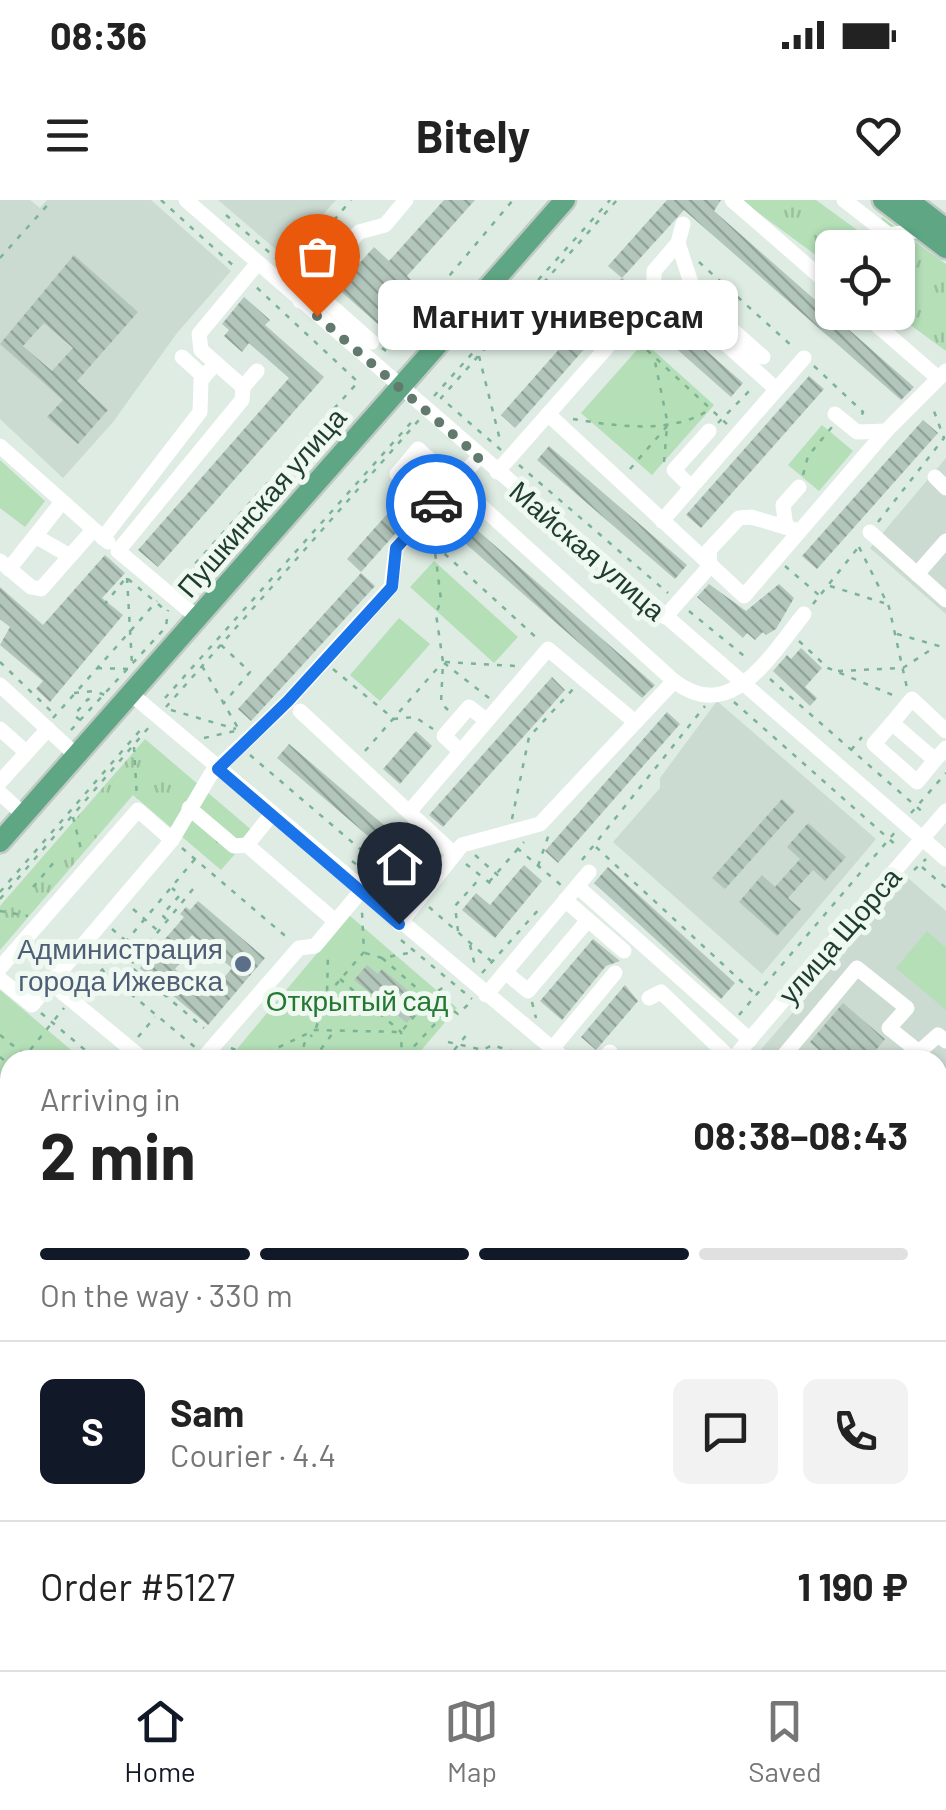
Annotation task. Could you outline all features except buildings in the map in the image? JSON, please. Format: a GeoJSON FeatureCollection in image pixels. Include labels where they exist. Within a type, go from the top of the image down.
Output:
{"type":"FeatureCollection","features":[{"type":"Feature","properties":{"kind":"main road","name":"Пушкинская улица"},"geometry":{"type":"LineString","coordinates":[[0,842],[69,748],[130,693],[565,200]]}},
{"type":"Feature","properties":{"kind":"main road"},"geometry":{"type":"LineString","coordinates":[[884,200],[946,248]]}},
{"type":"Feature","properties":{"kind":"main road"},"geometry":{"type":"LineString","coordinates":[[908,200],[946,229]]}},
{"type":"Feature","properties":{"kind":"street","name":"Майская улица"},"geometry":{"type":"LineString","coordinates":[[186,200],[257,264],[306,295],[339,324],[422,414],[497,472],[946,859]]}},
{"type":"Feature","properties":{"kind":"street"},"geometry":{"type":"LineString","coordinates":[[306,295],[359,232],[385,224],[406,200]]}},
{"type":"Feature","properties":{"kind":"street"},"geometry":{"type":"LineString","coordinates":[[732,200],[815,272]]}},
{"type":"Feature","properties":{"kind":"street"},"geometry":{"type":"LineString","coordinates":[[844,200],[889,235],[921,230]]}},
{"type":"Feature","properties":{"kind":"street"},"geometry":{"type":"LineString","coordinates":[[636,340],[660,313],[654,294],[654,271],[678,243],[683,224]]}},
{"type":"Feature","properties":{"kind":"street"},"geometry":{"type":"LineString","coordinates":[[678,243],[696,298],[764,357]]}},
{"type":"Feature","properties":{"kind":"street"},"geometry":{"type":"LineString","coordinates":[[243,387],[201,350],[199,334],[257,264]]}},
{"type":"Feature","properties":{"kind":"street"},"geometry":{"type":"LineString","coordinates":[[654,294],[675,298],[776,389]]}},
{"type":"Feature","properties":{"kind":"street"},"geometry":{"type":"LineString","coordinates":[[497,472],[507,454],[548,414],[654,294]]}},
{"type":"Feature","properties":{"kind":"street"},"geometry":{"type":"LineString","coordinates":[[339,324],[379,346]]}},
{"type":"Feature","properties":{"kind":"street"},"geometry":{"type":"LineString","coordinates":[[548,414],[744,596],[777,559],[793,529],[942,374],[885,330]]}},
{"type":"Feature","properties":{"kind":"street"},"geometry":{"type":"LineString","coordinates":[[182,357],[204,377]]}},
{"type":"Feature","properties":{"kind":"street"},"geometry":{"type":"LineString","coordinates":[[662,522],[804,358]]}},
{"type":"Feature","properties":{"kind":"street"},"geometry":{"type":"LineString","coordinates":[[62,502],[5,565],[31,587],[41,589],[70,556],[98,534],[200,412],[204,377],[216,363]]}},
{"type":"Feature","properties":{"kind":"street"},"geometry":{"type":"LineString","coordinates":[[118,552],[242,400],[243,387],[257,371]]}},
{"type":"Feature","properties":{"kind":"street"},"geometry":{"type":"LineString","coordinates":[[837,416],[857,432],[886,431]]}},
{"type":"Feature","properties":{"kind":"street"},"geometry":{"type":"LineString","coordinates":[[692,487],[674,470],[716,425]]}},
{"type":"Feature","properties":{"kind":"street"},"geometry":{"type":"LineString","coordinates":[[0,446],[118,552],[132,572],[162,598],[197,617]]}},
{"type":"Feature","properties":{"kind":"street"},"geometry":{"type":"LineString","coordinates":[[396,474],[418,449],[691,694],[718,696],[744,684],[804,614]]}},
{"type":"Feature","properties":{"kind":"street"},"geometry":{"type":"LineString","coordinates":[[0,979],[32,1005],[172,840],[189,808],[244,733],[324,662],[392,587],[396,548],[479,457]]}},
{"type":"Feature","properties":{"kind":"street"},"geometry":{"type":"LineString","coordinates":[[793,529],[783,505],[799,487]]}},
{"type":"Feature","properties":{"kind":"street"},"geometry":{"type":"LineString","coordinates":[[665,617],[710,566],[709,550],[739,518],[751,517],[793,529]]}},
{"type":"Feature","properties":{"kind":"street"},"geometry":{"type":"LineString","coordinates":[[870,532],[946,600]]}},
{"type":"Feature","properties":{"kind":"street"},"geometry":{"type":"LineString","coordinates":[[35,536],[70,556]]}},
{"type":"Feature","properties":{"kind":"street"},"geometry":{"type":"LineString","coordinates":[[917,574],[946,541]]}},
{"type":"Feature","properties":{"kind":"street"},"geometry":{"type":"LineString","coordinates":[[410,811],[548,649],[635,722]]}},
{"type":"Feature","properties":{"kind":"street"},"geometry":{"type":"LineString","coordinates":[[399,924],[458,849],[540,824],[674,681]]}},
{"type":"Feature","properties":{"kind":"street"},"geometry":{"type":"LineString","coordinates":[[0,685],[69,748]]}},
{"type":"Feature","properties":{"kind":"street"},"geometry":{"type":"LineString","coordinates":[[130,693],[361,898],[399,924],[541,1050]]}},
{"type":"Feature","properties":{"kind":"street"},"geometry":{"type":"LineString","coordinates":[[892,722],[942,760],[917,782],[874,744],[892,722],[911,701],[946,730]]}},
{"type":"Feature","properties":{"kind":"street"},"geometry":{"type":"LineString","coordinates":[[460,750],[444,736],[468,707],[486,720]]}},
{"type":"Feature","properties":{"kind":"street"},"geometry":{"type":"LineString","coordinates":[[300,711],[458,849]]}},
{"type":"Feature","properties":{"kind":"street"},"geometry":{"type":"LineString","coordinates":[[0,729],[26,752]]}},
{"type":"Feature","properties":{"kind":"street"},"geometry":{"type":"LineString","coordinates":[[0,782],[48,729]]}},
{"type":"Feature","properties":{"kind":"street"},"geometry":{"type":"LineString","coordinates":[[0,794],[24,814]]}},
{"type":"Feature","properties":{"kind":"street"},"geometry":{"type":"LineString","coordinates":[[189,808],[234,846],[247,845],[334,920]]}},
{"type":"Feature","properties":{"kind":"street"},"geometry":{"type":"LineString","coordinates":[[0,968],[138,810],[172,840]]}},
{"type":"Feature","properties":{"kind":"street"},"geometry":{"type":"LineString","coordinates":[[247,845],[271,815]]}},
{"type":"Feature","properties":{"kind":"street","name":"улица Щорса"},"geometry":{"type":"LineString","coordinates":[[741,1050],[941,817]]}},
{"type":"Feature","properties":{"kind":"street"},"geometry":{"type":"LineString","coordinates":[[573,884],[588,920],[624,951]]}},
{"type":"Feature","properties":{"kind":"street"},"geometry":{"type":"LineString","coordinates":[[480,998],[499,967],[573,884]]}},
{"type":"Feature","properties":{"kind":"street"},"geometry":{"type":"LineString","coordinates":[[573,884],[750,1040]]}},
{"type":"Feature","properties":{"kind":"street"},"geometry":{"type":"LineString","coordinates":[[215,1050],[299,948],[314,946],[334,920],[361,898]]}},
{"type":"Feature","properties":{"kind":"street"},"geometry":{"type":"LineString","coordinates":[[499,967],[528,991],[588,920]]}},
{"type":"Feature","properties":{"kind":"street"},"geometry":{"type":"LineString","coordinates":[[788,1050],[857,968],[907,1008],[890,1028],[917,1050]]}},
{"type":"Feature","properties":{"kind":"street"},"geometry":{"type":"LineString","coordinates":[[549,1050],[615,973]]}},
{"type":"Feature","properties":{"kind":"street"},"geometry":{"type":"LineString","coordinates":[[51,983],[132,1050]]}},
{"type":"Feature","properties":{"kind":"street"},"geometry":{"type":"LineString","coordinates":[[649,998],[661,992],[722,1050]]}},
{"type":"Feature","properties":{"kind":"street"},"geometry":{"type":"LineString","coordinates":[[921,1050],[938,1035],[946,1041]]}},
{"type":"Feature","properties":{"kind":"path"},"geometry":{"type":"LineString","coordinates":[[0,258],[52,200]]}},
{"type":"Feature","properties":{"kind":"path"},"geometry":{"type":"LineString","coordinates":[[0,662],[54,714],[358,382],[160,200]]}},
{"type":"Feature","properties":{"kind":"path"},"geometry":{"type":"LineString","coordinates":[[291,271],[351,200]]}},
{"type":"Feature","properties":{"kind":"path"},"geometry":{"type":"LineString","coordinates":[[379,346],[513,200]]}},
{"type":"Feature","properties":{"kind":"path"},"geometry":{"type":"LineString","coordinates":[[244,733],[165,708],[610,200]]}},
{"type":"Feature","properties":{"kind":"path"},"geometry":{"type":"LineString","coordinates":[[617,200],[441,398],[918,805],[941,817]]}},
{"type":"Feature","properties":{"kind":"path"},"geometry":{"type":"LineString","coordinates":[[222,212],[291,271],[306,295]]}},
{"type":"Feature","properties":{"kind":"path"},"geometry":{"type":"LineString","coordinates":[[678,243],[863,412],[857,432]]}},
{"type":"Feature","properties":{"kind":"path"},"geometry":{"type":"LineString","coordinates":[[636,340],[710,409],[716,425],[738,434]]}},
{"type":"Feature","properties":{"kind":"path"},"geometry":{"type":"LineString","coordinates":[[479,356],[507,454]]}},
{"type":"Feature","properties":{"kind":"path"},"geometry":{"type":"LineString","coordinates":[[653,356],[668,425],[663,462],[674,470]]}},
{"type":"Feature","properties":{"kind":"path"},"geometry":{"type":"LineString","coordinates":[[716,425],[762,376]]}},
{"type":"Feature","properties":{"kind":"path"},"geometry":{"type":"LineString","coordinates":[[804,614],[944,438],[931,406],[938,398]]}},
{"type":"Feature","properties":{"kind":"path"},"geometry":{"type":"LineString","coordinates":[[548,414],[603,424],[668,425],[696,418],[710,409]]}},
{"type":"Feature","properties":{"kind":"path"},"geometry":{"type":"LineString","coordinates":[[165,698],[422,414]]}},
{"type":"Feature","properties":{"kind":"path"},"geometry":{"type":"LineString","coordinates":[[799,487],[808,456],[837,416]]}},
{"type":"Feature","properties":{"kind":"path"},"geometry":{"type":"LineString","coordinates":[[618,480],[668,425]]}},
{"type":"Feature","properties":{"kind":"path"},"geometry":{"type":"LineString","coordinates":[[429,511],[443,662],[441,702],[458,720]]}},
{"type":"Feature","properties":{"kind":"path"},"geometry":{"type":"LineString","coordinates":[[434,544],[548,649]]}},
{"type":"Feature","properties":{"kind":"path"},"geometry":{"type":"LineString","coordinates":[[859,546],[888,604],[911,701]]}},
{"type":"Feature","properties":{"kind":"path"},"geometry":{"type":"LineString","coordinates":[[777,559],[820,596]]}},
{"type":"Feature","properties":{"kind":"path"},"geometry":{"type":"LineString","coordinates":[[69,748],[80,720],[166,627],[168,611],[162,598],[132,572]]}},
{"type":"Feature","properties":{"kind":"path"},"geometry":{"type":"LineString","coordinates":[[104,605],[132,572]]}},
{"type":"Feature","properties":{"kind":"path"},"geometry":{"type":"LineString","coordinates":[[130,667],[132,572]]}},
{"type":"Feature","properties":{"kind":"path"},"geometry":{"type":"LineString","coordinates":[[828,586],[888,604]]}},
{"type":"Feature","properties":{"kind":"path"},"geometry":{"type":"LineString","coordinates":[[162,598],[168,611]]}},
{"type":"Feature","properties":{"kind":"path"},"geometry":{"type":"LineString","coordinates":[[790,632],[837,672],[911,701]]}},
{"type":"Feature","properties":{"kind":"path"},"geometry":{"type":"LineString","coordinates":[[895,633],[946,648]]}},
{"type":"Feature","properties":{"kind":"path"},"geometry":{"type":"LineString","coordinates":[[221,645],[250,672],[223,704]]}},
{"type":"Feature","properties":{"kind":"path"},"geometry":{"type":"LineString","coordinates":[[837,672],[903,668],[935,646]]}},
{"type":"Feature","properties":{"kind":"path"},"geometry":{"type":"LineString","coordinates":[[199,660],[244,733]]}},
{"type":"Feature","properties":{"kind":"path"},"geometry":{"type":"LineString","coordinates":[[324,662],[394,718],[415,717],[444,736]]}},
{"type":"Feature","properties":{"kind":"path"},"geometry":{"type":"LineString","coordinates":[[443,662],[532,666]]}},
{"type":"Feature","properties":{"kind":"path"},"geometry":{"type":"LineString","coordinates":[[443,662],[478,692],[500,702]]}},
{"type":"Feature","properties":{"kind":"path"},"geometry":{"type":"LineString","coordinates":[[356,762],[443,662]]}},
{"type":"Feature","properties":{"kind":"path"},"geometry":{"type":"LineString","coordinates":[[96,668],[130,667]]}},
{"type":"Feature","properties":{"kind":"path"},"geometry":{"type":"LineString","coordinates":[[573,884],[538,866],[508,840],[529,737],[583,679]]}},
{"type":"Feature","properties":{"kind":"path"},"geometry":{"type":"LineString","coordinates":[[73,694],[94,690],[104,695]]}},
{"type":"Feature","properties":{"kind":"path"},"geometry":{"type":"LineString","coordinates":[[73,694],[84,703]]}},
{"type":"Feature","properties":{"kind":"path"},"geometry":{"type":"LineString","coordinates":[[470,942],[478,978],[499,967],[573,884],[594,845],[718,696],[946,888]]}},
{"type":"Feature","properties":{"kind":"path"},"geometry":{"type":"LineString","coordinates":[[80,720],[74,715],[88,698],[95,704]]}},
{"type":"Feature","properties":{"kind":"path"},"geometry":{"type":"LineString","coordinates":[[0,892],[152,724]]}},
{"type":"Feature","properties":{"kind":"path"},"geometry":{"type":"LineString","coordinates":[[0,898],[143,727]]}},
{"type":"Feature","properties":{"kind":"path"},"geometry":{"type":"LineString","coordinates":[[202,739],[244,733]]}},
{"type":"Feature","properties":{"kind":"path"},"geometry":{"type":"LineString","coordinates":[[134,744],[138,810]]}},
{"type":"Feature","properties":{"kind":"path"},"geometry":{"type":"LineString","coordinates":[[252,757],[499,967]]}},
{"type":"Feature","properties":{"kind":"path"},"geometry":{"type":"LineString","coordinates":[[731,1024],[918,805],[942,760]]}},
{"type":"Feature","properties":{"kind":"path"},"geometry":{"type":"LineString","coordinates":[[917,782],[918,805]]}},
{"type":"Feature","properties":{"kind":"path"},"geometry":{"type":"LineString","coordinates":[[73,815],[86,869]]}},
{"type":"Feature","properties":{"kind":"path"},"geometry":{"type":"LineString","coordinates":[[538,866],[549,832]]}},
{"type":"Feature","properties":{"kind":"path"},"geometry":{"type":"LineString","coordinates":[[172,840],[299,948]]}},
{"type":"Feature","properties":{"kind":"path"},"geometry":{"type":"LineString","coordinates":[[594,845],[756,995]]}},
{"type":"Feature","properties":{"kind":"path"},"geometry":{"type":"LineString","coordinates":[[488,882],[518,848]]}},
{"type":"Feature","properties":{"kind":"path"},"geometry":{"type":"LineString","coordinates":[[458,849],[502,879]]}},
{"type":"Feature","properties":{"kind":"path"},"geometry":{"type":"LineString","coordinates":[[458,849],[495,888]]}},
{"type":"Feature","properties":{"kind":"path"},"geometry":{"type":"LineString","coordinates":[[91,984],[194,860]]}},
{"type":"Feature","properties":{"kind":"path"},"geometry":{"type":"LineString","coordinates":[[33,887],[55,861]]}},
{"type":"Feature","properties":{"kind":"path"},"geometry":{"type":"LineString","coordinates":[[378,882],[392,866]]}},
{"type":"Feature","properties":{"kind":"path"},"geometry":{"type":"LineString","coordinates":[[458,933],[455,906],[481,876]]}},
{"type":"Feature","properties":{"kind":"path"},"geometry":{"type":"LineString","coordinates":[[168,920],[162,915],[180,894],[171,888]]}},
{"type":"Feature","properties":{"kind":"path"},"geometry":{"type":"LineString","coordinates":[[193,888],[130,966],[204,1028]]}},
{"type":"Feature","properties":{"kind":"path"},"geometry":{"type":"LineString","coordinates":[[327,995],[364,952],[361,898]]}},
{"type":"Feature","properties":{"kind":"path"},"geometry":{"type":"LineString","coordinates":[[122,900],[158,931]]}},
{"type":"Feature","properties":{"kind":"path"},"geometry":{"type":"LineString","coordinates":[[0,911],[43,919]]}},
{"type":"Feature","properties":{"kind":"path"},"geometry":{"type":"LineString","coordinates":[[102,922],[126,941]]}},
{"type":"Feature","properties":{"kind":"path"},"geometry":{"type":"LineString","coordinates":[[113,957],[121,963],[139,943],[144,948]]}},
{"type":"Feature","properties":{"kind":"path"},"geometry":{"type":"LineString","coordinates":[[304,1050],[327,995],[329,947]]}},
{"type":"Feature","properties":{"kind":"path"},"geometry":{"type":"LineString","coordinates":[[364,952],[382,958],[458,1014],[480,998]]}},
{"type":"Feature","properties":{"kind":"path"},"geometry":{"type":"LineString","coordinates":[[382,958],[414,952]]}},
{"type":"Feature","properties":{"kind":"path"},"geometry":{"type":"LineString","coordinates":[[102,970],[198,1050]]}},
{"type":"Feature","properties":{"kind":"path"},"geometry":{"type":"LineString","coordinates":[[340,979],[401,1032]]}},
{"type":"Feature","properties":{"kind":"path"},"geometry":{"type":"LineString","coordinates":[[402,1050],[401,1032],[430,997],[450,983]]}},
{"type":"Feature","properties":{"kind":"path"},"geometry":{"type":"LineString","coordinates":[[532,1002],[537,1024]]}},
{"type":"Feature","properties":{"kind":"path"},"geometry":{"type":"LineString","coordinates":[[410,1050],[448,1010]]}},
{"type":"Feature","properties":{"kind":"path"},"geometry":{"type":"LineString","coordinates":[[129,1048],[156,1016]]}},
{"type":"Feature","properties":{"kind":"path"},"geometry":{"type":"LineString","coordinates":[[30,1050],[53,1021],[86,1050]]}},
{"type":"Feature","properties":{"kind":"path"},"geometry":{"type":"LineString","coordinates":[[320,1050],[336,1029]]}},
{"type":"Feature","properties":{"kind":"path"},"geometry":{"type":"LineString","coordinates":[[275,1050],[315,1030],[401,1032]]}},
{"type":"Feature","properties":{"kind":"path"},"geometry":{"type":"LineString","coordinates":[[455,1050],[468,1033]]}},
{"type":"Feature","properties":{"kind":"path"},"geometry":{"type":"LineString","coordinates":[[448,1042],[484,1050],[492,1045],[522,1050]]}},
{"type":"Feature","properties":{"kind":"shaded area"},"geometry":{"type":"Polygon","coordinates":[[[0,200],[30,200],[40,208],[47,200],[151,200],[231,271],[177,333],[113,422],[63,478],[0,419],[0,200]]]}},
{"type":"Feature","properties":{"kind":"shaded area"},"geometry":{"type":"Polygon","coordinates":[[[218,200],[336,200],[285,257],[218,200]]]}},
{"type":"Feature","properties":{"kind":"shaded area"},"geometry":{"type":"Polygon","coordinates":[[[946,458],[946,614],[870,548],[946,458]]]}},
{"type":"Feature","properties":{"kind":"shaded area"},"geometry":{"type":"Polygon","coordinates":[[[717,701],[876,839],[762,974],[613,842],[660,788],[660,778],[717,701]]]}},
{"type":"Feature","properties":{"kind":"shaded area"},"geometry":{"type":"Polygon","coordinates":[[[908,878],[946,911],[946,1050],[761,1050],[908,878]]]}},
{"type":"Feature","properties":{"kind":"green space"},"geometry":{"type":"Polygon","coordinates":[[[741,200],[816,200],[857,230],[815,230],[815,254],[741,200]]]}},
{"type":"Feature","properties":{"kind":"green space"},"geometry":{"type":"Polygon","coordinates":[[[882,217],[900,230],[878,230],[882,217]]]}},
{"type":"Feature","properties":{"kind":"green space"},"geometry":{"type":"Polygon","coordinates":[[[915,241],[946,264],[946,351],[915,328],[915,241]]]}},
{"type":"Feature","properties":{"kind":"green space"},"geometry":{"type":"Polygon","coordinates":[[[644,342],[714,405],[652,475],[581,413],[644,342]]]}},
{"type":"Feature","properties":{"kind":"green space"},"geometry":{"type":"Polygon","coordinates":[[[822,425],[853,451],[819,491],[788,465],[822,425]]]}},
{"type":"Feature","properties":{"kind":"green space"},"geometry":{"type":"Polygon","coordinates":[[[0,460],[45,501],[25,527],[0,508],[0,460]]]}},
{"type":"Feature","properties":{"kind":"green space"},"geometry":{"type":"Polygon","coordinates":[[[434,561],[518,637],[494,663],[410,587],[434,561]]]}},
{"type":"Feature","properties":{"kind":"green space"},"geometry":{"type":"Polygon","coordinates":[[[399,618],[430,644],[380,701],[350,675],[399,618]]]}},
{"type":"Feature","properties":{"kind":"green space"},"geometry":{"type":"Polygon","coordinates":[[[145,739],[254,832],[221,870],[133,795],[0,950],[0,906],[145,739]]]}},
{"type":"Feature","properties":{"kind":"green space","name":"Открытый сад"},"geometry":{"type":"Polygon","coordinates":[[[349,915],[457,1008],[421,1050],[236,1050],[349,915]]]}},
{"type":"Feature","properties":{"kind":"green space"},"geometry":{"type":"Polygon","coordinates":[[[927,931],[946,948],[946,1010],[896,968],[927,931]]]}},
{"type":"Feature","properties":{"kind":"green space"},"geometry":{"type":"Polygon","coordinates":[[[0,990],[71,1050],[0,1050],[0,990]]]}},
{"type":"Feature","properties":{"kind":"way so far"},"geometry":{"type":"LineString","coordinates":[[317,316],[479,457],[436,504]]}},
{"type":"Feature","properties":{"kind":"place","name":"Магнит универсам"},"geometry":{"type":"Point","coordinates":[317,316]}},
{"type":"Feature","properties":{"kind":"place","name":"Администрация города Ижевска"},"geometry":{"type":"Point","coordinates":[243,964]}},
{"type":"Feature","properties":{"kind":"route"},"geometry":{"type":"LineString","coordinates":[[399,924],[218,769],[288,701],[392,587],[396,548],[436,504]]}}]}
